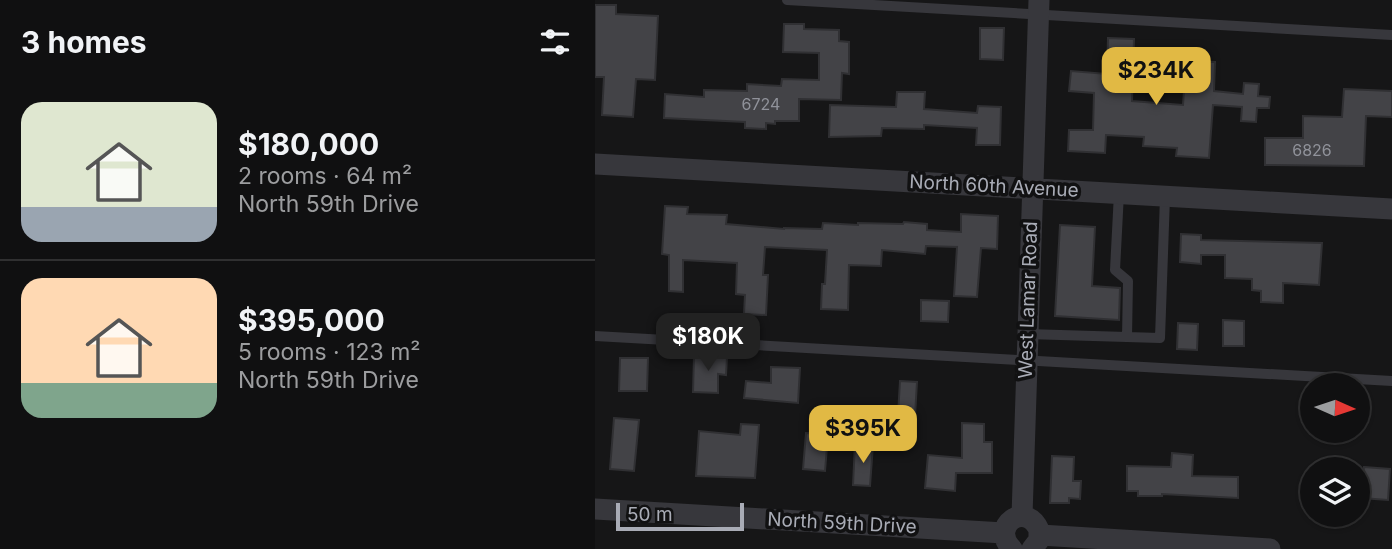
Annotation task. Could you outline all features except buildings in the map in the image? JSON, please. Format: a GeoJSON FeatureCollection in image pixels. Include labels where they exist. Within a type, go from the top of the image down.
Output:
{"type":"FeatureCollection","features":[{"type":"Feature","properties":{"kind":"street","name":"West Lamar Road"},"geometry":{"type":"LineString","coordinates":[[1022,516],[1038,7]]}},
{"type":"Feature","properties":{"kind":"street","name":"North 60th Avenue"},"geometry":{"type":"LineString","coordinates":[[595,164],[1392,209]]}},
{"type":"Feature","properties":{"kind":"street","name":"North 59th Drive"},"geometry":{"type":"LineString","coordinates":[[595,509],[1008,541]]}},
{"type":"Feature","properties":{"kind":"street"},"geometry":{"type":"LineString","coordinates":[[1008,541],[1012,520],[1022,516],[1035,522],[1036,542],[1270,549]]}},
{"type":"Feature","properties":{"kind":"lane"},"geometry":{"type":"LineString","coordinates":[[787,0],[1038,7],[1392,35]]}},
{"type":"Feature","properties":{"kind":"lane"},"geometry":{"type":"LineString","coordinates":[[1119,193],[1115,270],[1128,281],[1127,337]]}},
{"type":"Feature","properties":{"kind":"lane"},"geometry":{"type":"LineString","coordinates":[[1026,334],[1160,338],[1165,197]]}},
{"type":"Feature","properties":{"kind":"lane"},"geometry":{"type":"LineString","coordinates":[[595,336],[1392,381]]}}]}
